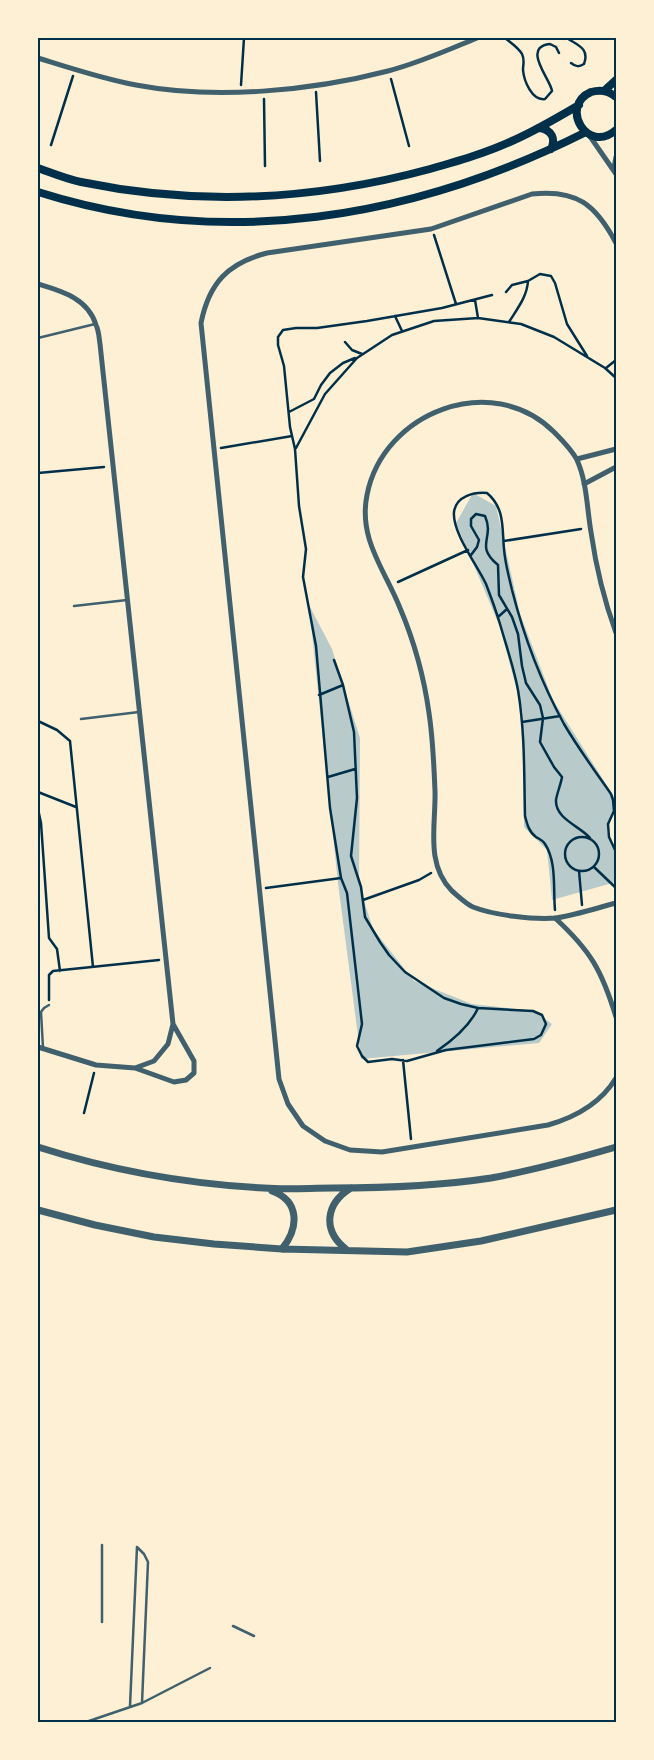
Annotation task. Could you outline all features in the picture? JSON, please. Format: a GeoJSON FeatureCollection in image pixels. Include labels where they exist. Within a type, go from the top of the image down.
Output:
{"type":"FeatureCollection","features":[{"type":"Feature","properties":{"kind":"main road"},"geometry":{"type":"LineString","coordinates":[[38,168],[79,182],[142,192],[206,197],[270,196],[334,190],[396,178],[483,153],[540,128],[578,105],[589,93],[604,90],[616,80]]}},
{"type":"Feature","properties":{"kind":"main road"},"geometry":{"type":"LineString","coordinates":[[604,90],[616,97]]}},
{"type":"Feature","properties":{"kind":"main road"},"geometry":{"type":"LineString","coordinates":[[578,105],[578,120],[587,133]]}},
{"type":"Feature","properties":{"kind":"main road"},"geometry":{"type":"LineString","coordinates":[[540,128],[550,131],[554,145],[551,149]]}},
{"type":"Feature","properties":{"kind":"main road"},"geometry":{"type":"LineString","coordinates":[[38,192],[74,204],[139,216],[204,221],[271,221],[336,215],[401,202],[486,176],[587,133],[602,137],[616,130]]}},
{"type":"Feature","properties":{"kind":"street"},"geometry":{"type":"LineString","coordinates":[[38,58],[74,70],[137,85],[200,92],[240,92],[315,86],[389,71],[436,55],[477,38]]}},
{"type":"Feature","properties":{"kind":"street"},"geometry":{"type":"LineString","coordinates":[[587,133],[615,172]]}},
{"type":"Feature","properties":{"kind":"street"},"geometry":{"type":"LineString","coordinates":[[615,172],[614,164],[616,157]]}},
{"type":"Feature","properties":{"kind":"street"},"geometry":{"type":"LineString","coordinates":[[616,243],[602,218],[591,207],[578,199],[548,192],[532,194],[432,229],[250,257],[222,276],[211,291],[204,306],[201,323],[279,1079],[288,1104],[304,1126],[325,1141],[350,1150],[382,1152],[548,1125],[567,1119],[584,1110],[600,1098],[616,1078]]}},
{"type":"Feature","properties":{"kind":"street"},"geometry":{"type":"LineString","coordinates":[[38,284],[69,294],[85,306],[96,323],[100,344],[173,1024],[168,1044],[154,1060],[135,1068]]}},
{"type":"Feature","properties":{"kind":"street"},"geometry":{"type":"LineString","coordinates":[[616,633],[596,567],[584,484],[577,459],[547,426],[526,412],[502,405],[476,402],[451,406],[427,415],[405,429],[387,447],[374,471],[366,497],[366,524],[372,550],[390,586],[413,642],[423,678],[430,714],[435,793],[433,840],[437,867],[451,890],[472,906],[497,914],[555,918],[616,903]]}},
{"type":"Feature","properties":{"kind":"street"},"geometry":{"type":"LineString","coordinates":[[577,459],[616,449]]}},
{"type":"Feature","properties":{"kind":"street"},"geometry":{"type":"LineString","coordinates":[[584,484],[616,467]]}},
{"type":"Feature","properties":{"kind":"street"},"geometry":{"type":"LineString","coordinates":[[555,918],[576,938],[594,961],[607,987],[616,1017]]}},
{"type":"Feature","properties":{"kind":"street"},"geometry":{"type":"LineString","coordinates":[[39,1048],[96,1064],[135,1068],[174,1082],[186,1080],[194,1073],[194,1061],[173,1024]]}},
{"type":"Feature","properties":{"kind":"street"},"geometry":{"type":"LineString","coordinates":[[38,1147],[83,1161],[146,1176],[266,1189],[412,1187],[490,1178],[568,1162],[616,1147]]}},
{"type":"Feature","properties":{"kind":"street"},"geometry":{"type":"LineString","coordinates":[[348,1251],[339,1244],[333,1234],[330,1224],[330,1213],[334,1202],[351,1188]]}},
{"type":"Feature","properties":{"kind":"street"},"geometry":{"type":"LineString","coordinates":[[266,1189],[279,1193],[288,1202],[294,1214],[295,1226],[291,1239],[282,1249]]}},
{"type":"Feature","properties":{"kind":"street"},"geometry":{"type":"LineString","coordinates":[[38,1210],[95,1225],[154,1236],[214,1244],[282,1249],[408,1252],[472,1242],[616,1210]]}},
{"type":"Feature","properties":{"kind":"lane"},"geometry":{"type":"LineString","coordinates":[[38,338],[96,323]]}},
{"type":"Feature","properties":{"kind":"lane"},"geometry":{"type":"LineString","coordinates":[[74,606],[127,600]]}},
{"type":"Feature","properties":{"kind":"lane"},"geometry":{"type":"LineString","coordinates":[[81,719],[139,712]]}},
{"type":"Feature","properties":{"kind":"lane"},"geometry":{"type":"LineString","coordinates":[[39,1048],[41,1012],[49,1005]]}},
{"type":"Feature","properties":{"kind":"lane"},"geometry":{"type":"LineString","coordinates":[[102,1545],[102,1622]]}},
{"type":"Feature","properties":{"kind":"lane"},"geometry":{"type":"LineString","coordinates":[[130,1706],[137,1547],[144,1554],[148,1562],[142,1703]]}},
{"type":"Feature","properties":{"kind":"lane"},"geometry":{"type":"LineString","coordinates":[[232,1626],[254,1636]]}},
{"type":"Feature","properties":{"kind":"lane"},"geometry":{"type":"LineString","coordinates":[[86,1722],[142,1703],[210,1668]]}},
{"type":"Feature","properties":{"kind":"path"},"geometry":{"type":"LineString","coordinates":[[240,92],[244,38]]}},
{"type":"Feature","properties":{"kind":"path"},"geometry":{"type":"LineString","coordinates":[[505,38],[523,55],[523,68],[527,83],[538,99],[545,99],[552,91],[551,85],[538,61],[538,53],[546,44],[553,45],[559,53]]}},
{"type":"Feature","properties":{"kind":"path"},"geometry":{"type":"LineString","coordinates":[[567,38],[582,47],[586,55],[584,64],[575,66],[571,63]]}},
{"type":"Feature","properties":{"kind":"path"},"geometry":{"type":"LineString","coordinates":[[51,144],[74,70]]}},
{"type":"Feature","properties":{"kind":"path"},"geometry":{"type":"LineString","coordinates":[[389,71],[409,146]]}},
{"type":"Feature","properties":{"kind":"path"},"geometry":{"type":"LineString","coordinates":[[315,86],[320,161]]}},
{"type":"Feature","properties":{"kind":"path"},"geometry":{"type":"LineString","coordinates":[[264,90],[265,166]]}},
{"type":"Feature","properties":{"kind":"path"},"geometry":{"type":"LineString","coordinates":[[432,229],[457,304]]}},
{"type":"Feature","properties":{"kind":"path"},"geometry":{"type":"LineString","coordinates":[[506,292],[512,285],[528,281],[540,274],[551,276],[555,283],[566,324],[588,357]]}},
{"type":"Feature","properties":{"kind":"path"},"geometry":{"type":"LineString","coordinates":[[509,322],[524,298],[528,281]]}},
{"type":"Feature","properties":{"kind":"path"},"geometry":{"type":"LineString","coordinates":[[334,660],[354,732],[357,798],[351,856],[361,887],[365,917],[380,942],[405,972],[444,998],[478,1008],[533,1011],[542,1015],[546,1024],[540,1035],[534,1039],[436,1052],[407,1061],[392,1059],[368,1062],[362,1056],[357,1046],[362,1024],[348,893],[341,878],[330,808],[316,646],[304,577],[306,549],[299,506],[295,449],[284,366],[278,345],[278,337],[283,330],[317,328],[395,316],[442,308],[492,295]]}},
{"type":"Feature","properties":{"kind":"path"},"geometry":{"type":"LineString","coordinates":[[475,300],[478,318]]}},
{"type":"Feature","properties":{"kind":"path"},"geometry":{"type":"LineString","coordinates":[[395,316],[402,331]]}},
{"type":"Feature","properties":{"kind":"path"},"geometry":{"type":"LineString","coordinates":[[295,449],[325,394],[357,358],[392,335],[434,321],[478,318],[521,324],[554,337],[605,368],[616,378]]}},
{"type":"Feature","properties":{"kind":"path"},"geometry":{"type":"LineString","coordinates":[[345,342],[352,350],[362,354]]}},
{"type":"Feature","properties":{"kind":"path"},"geometry":{"type":"LineString","coordinates":[[289,412],[301,404],[314,399],[330,373],[343,364],[357,358]]}},
{"type":"Feature","properties":{"kind":"path"},"geometry":{"type":"LineString","coordinates":[[605,368],[616,360]]}},
{"type":"Feature","properties":{"kind":"path"},"geometry":{"type":"LineString","coordinates":[[214,449],[292,436]]}},
{"type":"Feature","properties":{"kind":"path"},"geometry":{"type":"LineString","coordinates":[[38,474],[113,466]]}},
{"type":"Feature","properties":{"kind":"path"},"geometry":{"type":"LineString","coordinates":[[555,918],[553,867],[550,854],[544,842],[534,836],[528,828],[525,816],[524,737],[517,689],[498,617],[486,584],[454,524],[454,509],[459,501],[468,496],[487,493],[498,506],[502,518],[512,588],[525,638],[560,716],[614,800],[614,811],[608,824],[609,837],[616,852]]}},
{"type":"Feature","properties":{"kind":"path"},"geometry":{"type":"LineString","coordinates":[[471,555],[477,547],[479,540],[471,526],[471,519],[476,514],[485,516],[489,526],[485,546],[486,554],[498,565],[499,595],[518,634],[526,683],[540,705],[543,718],[540,742],[554,767],[562,776],[556,800],[558,810],[566,819],[584,831],[597,846],[599,851],[597,862],[590,870],[573,870],[564,857],[566,846],[574,838],[584,836],[590,838]]}},
{"type":"Feature","properties":{"kind":"path"},"geometry":{"type":"LineString","coordinates":[[504,541],[590,528]]}},
{"type":"Feature","properties":{"kind":"path"},"geometry":{"type":"LineString","coordinates":[[390,586],[468,550]]}},
{"type":"Feature","properties":{"kind":"path"},"geometry":{"type":"LineString","coordinates":[[498,617],[507,609]]}},
{"type":"Feature","properties":{"kind":"path"},"geometry":{"type":"LineString","coordinates":[[320,695],[342,684]]}},
{"type":"Feature","properties":{"kind":"path"},"geometry":{"type":"LineString","coordinates":[[522,722],[560,716]]}},
{"type":"Feature","properties":{"kind":"path"},"geometry":{"type":"LineString","coordinates":[[38,721],[57,730],[70,741],[93,967]]}},
{"type":"Feature","properties":{"kind":"path"},"geometry":{"type":"LineString","coordinates":[[328,777],[356,769]]}},
{"type":"Feature","properties":{"kind":"path"},"geometry":{"type":"LineString","coordinates":[[38,792],[76,807]]}},
{"type":"Feature","properties":{"kind":"path"},"geometry":{"type":"LineString","coordinates":[[38,809],[41,823],[49,938],[57,949],[60,970]]}},
{"type":"Feature","properties":{"kind":"path"},"geometry":{"type":"LineString","coordinates":[[594,866],[616,888]]}},
{"type":"Feature","properties":{"kind":"path"},"geometry":{"type":"LineString","coordinates":[[363,900],[418,880],[430,874],[437,867]]}},
{"type":"Feature","properties":{"kind":"path"},"geometry":{"type":"LineString","coordinates":[[579,871],[583,911]]}},
{"type":"Feature","properties":{"kind":"path"},"geometry":{"type":"LineString","coordinates":[[260,889],[341,878]]}},
{"type":"Feature","properties":{"kind":"path"},"geometry":{"type":"LineString","coordinates":[[49,1005],[49,975],[53,971],[165,959]]}},
{"type":"Feature","properties":{"kind":"path"},"geometry":{"type":"LineString","coordinates":[[436,1052],[466,1027],[474,1018],[478,1008]]}},
{"type":"Feature","properties":{"kind":"path"},"geometry":{"type":"LineString","coordinates":[[403,1060],[412,1148]]}},
{"type":"Feature","properties":{"kind":"path"},"geometry":{"type":"LineString","coordinates":[[84,1113],[96,1064]]}},
{"type":"Feature","properties":{"kind":"shaded area"},"geometry":{"type":"Polygon","coordinates":[[[473,493],[496,506],[520,614],[553,700],[616,800],[607,831],[616,849],[616,882],[552,900],[547,850],[524,827],[523,713],[500,627],[456,523],[473,493]]]}},
{"type":"Feature","properties":{"kind":"shaded area"},"geometry":{"type":"Polygon","coordinates":[[[309,605],[332,649],[360,738],[359,885],[373,929],[414,981],[472,1004],[534,1011],[552,1024],[539,1043],[361,1059],[338,883],[309,605]]]}}]}
